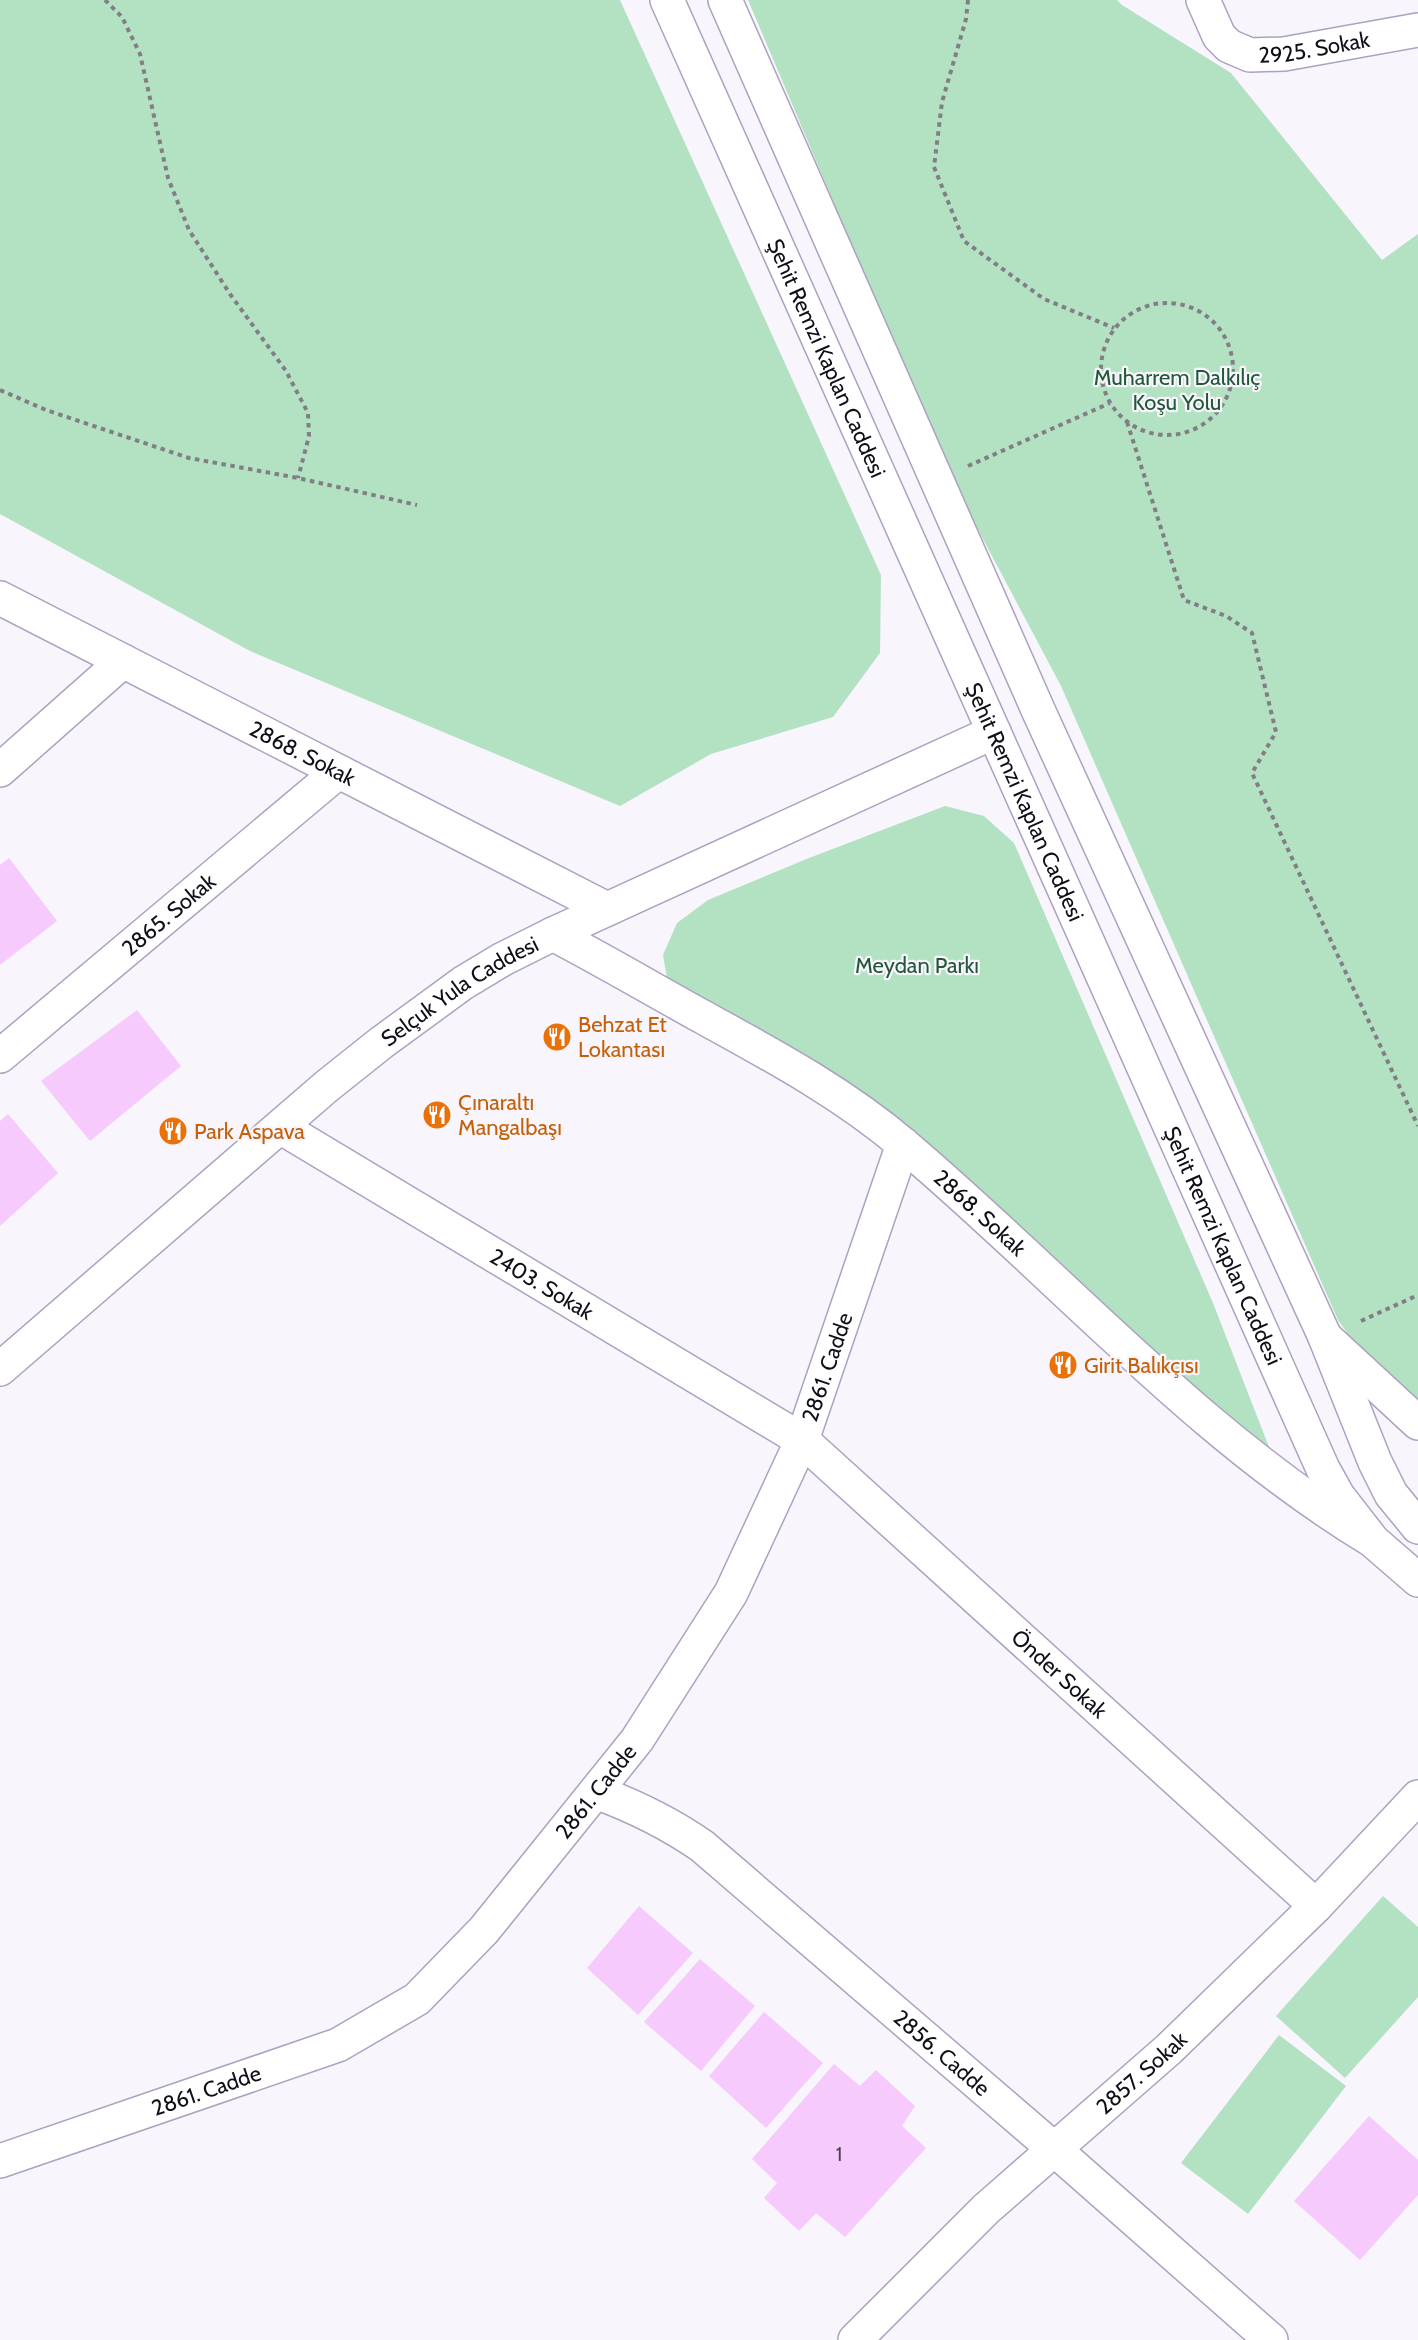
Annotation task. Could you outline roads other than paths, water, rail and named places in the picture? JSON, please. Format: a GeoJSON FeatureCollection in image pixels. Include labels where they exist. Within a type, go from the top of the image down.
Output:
{"type":"FeatureCollection","features":[{"type":"Feature","properties":{"kind":"street","name":"Şehit Remzi Kaplan Caddesi"},"geometry":{"type":"LineString","coordinates":[[667,0],[1323,1469],[1338,1496],[1372,1541],[1418,1580]]}},
{"type":"Feature","properties":{"kind":"street"},"geometry":{"type":"LineString","coordinates":[[725,0],[1039,712],[1325,1337],[1375,1461],[1391,1494],[1418,1527]]}},
{"type":"Feature","properties":{"kind":"street","name":"2925. Sokak"},"geometry":{"type":"LineString","coordinates":[[1203,0],[1220,36],[1229,46],[1250,55],[1284,54],[1418,30]]}},
{"type":"Feature","properties":{"kind":"street","name":"2868. Sokak"},"geometry":{"type":"LineString","coordinates":[[0,598],[607,909]]}},
{"type":"Feature","properties":{"kind":"street"},"geometry":{"type":"LineString","coordinates":[[0,770],[123,661]]}},
{"type":"Feature","properties":{"kind":"street","name":"Selçuk Yula Caddesi"},"geometry":{"type":"LineString","coordinates":[[3,1361],[282,1128],[327,1086],[424,1010],[463,983],[553,934],[1039,712]]}},
{"type":"Feature","properties":{"kind":"street","name":"2865. Sokak"},"geometry":{"type":"LineString","coordinates":[[0,1056],[338,772]]}},
{"type":"Feature","properties":{"kind":"street","name":"2868. Sokak"},"geometry":{"type":"LineString","coordinates":[[553,934],[791,1065],[838,1095],[903,1144],[1218,1428],[1287,1482],[1372,1541]]}},
{"type":"Feature","properties":{"kind":"street","name":"2403. Sokak"},"geometry":{"type":"LineString","coordinates":[[282,1128],[802,1440]]}},
{"type":"Feature","properties":{"kind":"street","name":"2861. Cadde"},"geometry":{"type":"LineString","coordinates":[[0,2161],[338,2045],[417,1999],[484,1930],[637,1740],[731,1593],[802,1440],[903,1144]]}},
{"type":"Feature","properties":{"kind":"street"},"geometry":{"type":"LineString","coordinates":[[1325,1337],[1418,1423]]}},
{"type":"Feature","properties":{"kind":"street","name":"Önder Sokak"},"geometry":{"type":"LineString","coordinates":[[802,1440],[1316,1906]]}},
{"type":"Feature","properties":{"kind":"street","name":"2856. Cadde"},"geometry":{"type":"LineString","coordinates":[[596,1792],[657,1818],[702,1846],[1054,2149],[1271,2340]]}},
{"type":"Feature","properties":{"kind":"street","name":"2857. Sokak"},"geometry":{"type":"LineString","coordinates":[[855,2340],[986,2209],[1169,2049],[1316,1906],[1418,1797]]}},
{"type":"Feature","properties":{"kind":"place","name":"Behzat Et Lokantası"},"geometry":{"type":"Point","coordinates":[557,1037]}},
{"type":"Feature","properties":{"kind":"place","name":"Çınaraltı Mangalbaşı"},"geometry":{"type":"Point","coordinates":[437,1115]}},
{"type":"Feature","properties":{"kind":"place","name":"Park Aspava"},"geometry":{"type":"Point","coordinates":[173,1131]}},
{"type":"Feature","properties":{"kind":"place","name":"Girit Balıkçısı"},"geometry":{"type":"Point","coordinates":[1063,1365]}},
{"type":"Feature","properties":{"kind":"park label","name":"Muharrem Dalkılıç Koşu Yolu"},"geometry":{"type":"Point","coordinates":[1177,390]}},
{"type":"Feature","properties":{"kind":"park label","name":"Meydan Parkı"},"geometry":{"type":"Point","coordinates":[917,965]}}]}
